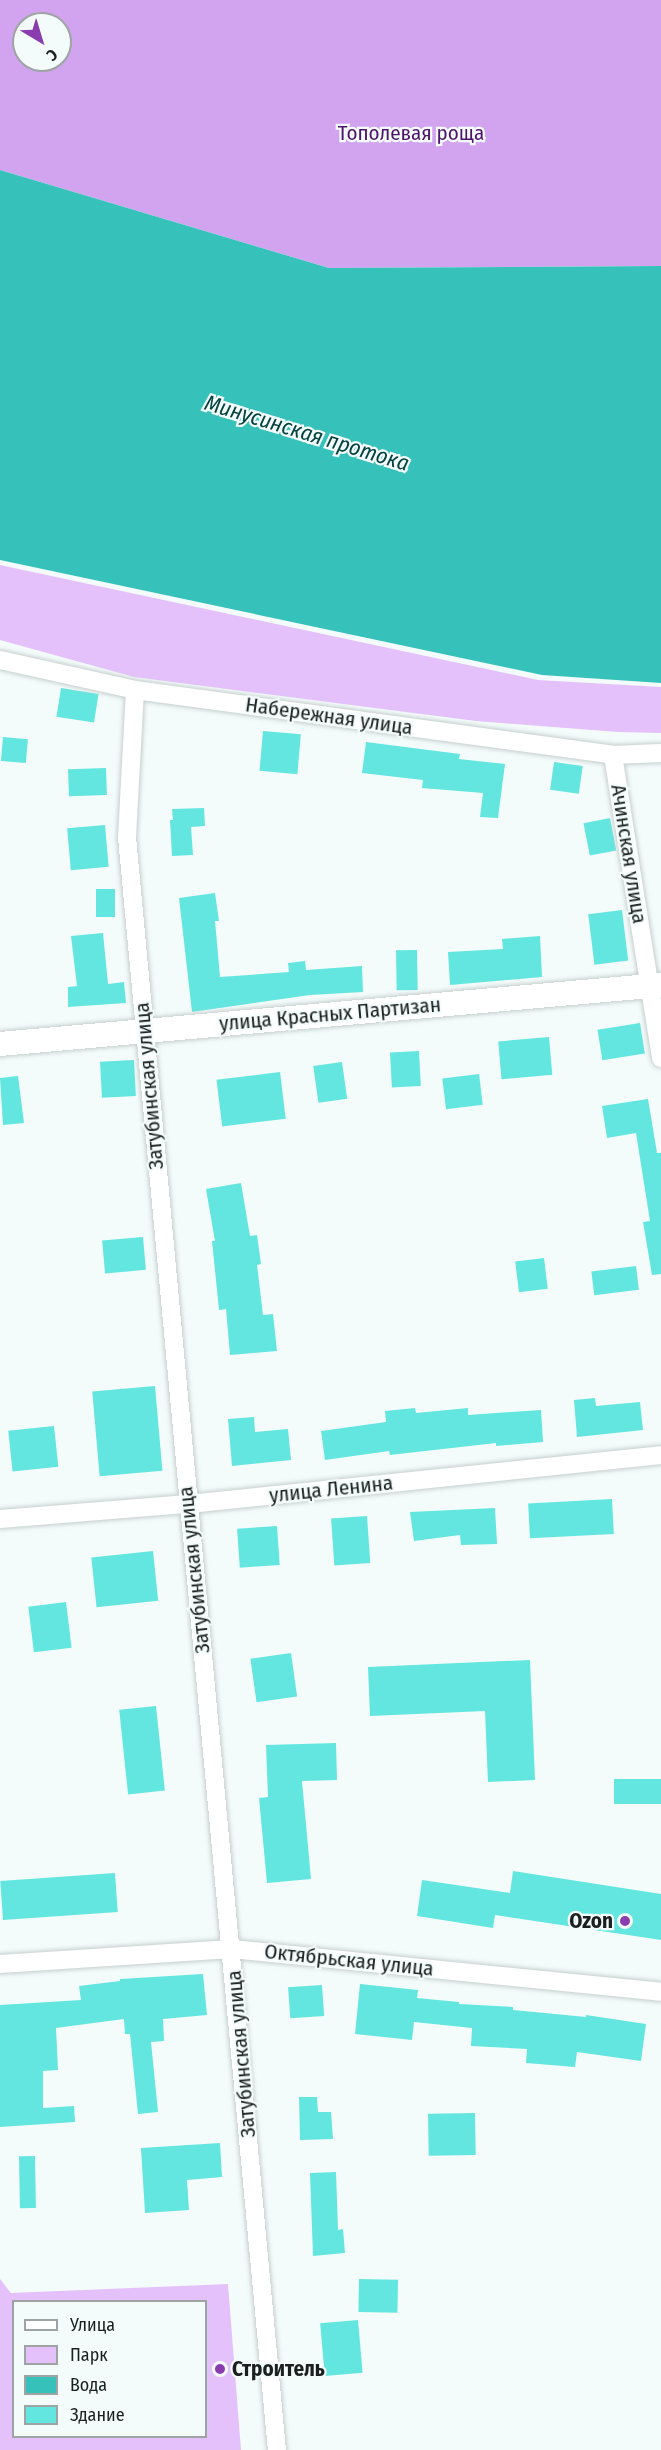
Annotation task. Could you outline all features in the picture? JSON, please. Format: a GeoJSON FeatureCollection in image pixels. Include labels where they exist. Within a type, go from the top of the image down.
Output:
{"type":"FeatureCollection","features":[{"type":"Feature","properties":{"kind":"main road","name":"улица Красных Партизан"},"geometry":{"type":"LineString","coordinates":[[0,1044],[656,986]]}},
{"type":"Feature","properties":{"kind":"street","name":"Набережная улица"},"geometry":{"type":"LineString","coordinates":[[0,660],[135,690],[613,755],[661,753]]}},
{"type":"Feature","properties":{"kind":"street","name":"Затубинская улица"},"geometry":{"type":"LineString","coordinates":[[135,690],[127,837],[277,2450]]}},
{"type":"Feature","properties":{"kind":"street","name":"Ачинская улица"},"geometry":{"type":"LineString","coordinates":[[613,755],[656,986],[661,1058]]}},
{"type":"Feature","properties":{"kind":"street","name":"улица Ленина"},"geometry":{"type":"LineString","coordinates":[[0,1519],[188,1504],[661,1455]]}},
{"type":"Feature","properties":{"kind":"street","name":"Октябрьская улица"},"geometry":{"type":"LineString","coordinates":[[0,1964],[232,1948],[661,1992]]}},
{"type":"Feature","properties":{"kind":"green space","name":"Тополевая роща"},"geometry":{"type":"Polygon","coordinates":[[[0,0],[661,0],[661,266],[329,268],[0,170],[0,0]]]}},
{"type":"Feature","properties":{"kind":"green space"},"geometry":{"type":"Polygon","coordinates":[[[0,565],[538,680],[661,687],[661,733],[476,721],[134,677],[0,640],[0,565]]]}},
{"type":"Feature","properties":{"kind":"green space","name":"Строитель"},"geometry":{"type":"Polygon","coordinates":[[[0,2279],[11,2293],[228,2284],[241,2450],[0,2450],[0,2279]]]}},
{"type":"Feature","properties":{"kind":"water","name":"Минусинская протока"},"geometry":{"type":"Polygon","coordinates":[[[0,170],[329,268],[661,266],[661,683],[542,675],[0,560],[0,170]]]}},
{"type":"Feature","properties":{"kind":"building"},"geometry":{"type":"Polygon","coordinates":[[[61,688],[99,694],[94,723],[56,717],[61,688]]]}},
{"type":"Feature","properties":{"kind":"building"},"geometry":{"type":"Polygon","coordinates":[[[263,731],[301,734],[297,774],[260,771],[263,731]]]}},
{"type":"Feature","properties":{"kind":"building"},"geometry":{"type":"Polygon","coordinates":[[[3,737],[28,739],[26,763],[1,761],[3,737]]]}},
{"type":"Feature","properties":{"kind":"building"},"geometry":{"type":"Polygon","coordinates":[[[366,742],[460,754],[459,759],[505,764],[498,818],[480,817],[483,793],[422,788],[423,780],[362,773],[366,742]]]}},
{"type":"Feature","properties":{"kind":"building"},"geometry":{"type":"Polygon","coordinates":[[[554,762],[583,766],[579,794],[550,790],[554,762]]]}},
{"type":"Feature","properties":{"kind":"building"},"geometry":{"type":"Polygon","coordinates":[[[106,768],[107,795],[69,796],[68,769],[106,768]]]}},
{"type":"Feature","properties":{"kind":"building"},"geometry":{"type":"Polygon","coordinates":[[[204,808],[205,826],[191,827],[193,855],[172,856],[170,820],[173,820],[172,809],[204,808]]]}},
{"type":"Feature","properties":{"kind":"building"},"geometry":{"type":"Polygon","coordinates":[[[610,818],[616,850],[590,856],[583,823],[610,818]]]}},
{"type":"Feature","properties":{"kind":"building"},"geometry":{"type":"Polygon","coordinates":[[[105,825],[109,867],[71,870],[67,828],[105,825]]]}},
{"type":"Feature","properties":{"kind":"building"},"geometry":{"type":"Polygon","coordinates":[[[96,889],[115,889],[115,917],[96,917],[96,889]]]}},
{"type":"Feature","properties":{"kind":"building"},"geometry":{"type":"Polygon","coordinates":[[[215,893],[219,921],[215,921],[220,977],[289,972],[288,963],[305,961],[306,970],[362,966],[363,992],[310,995],[192,1012],[179,898],[215,893]]]}},
{"type":"Feature","properties":{"kind":"building"},"geometry":{"type":"Polygon","coordinates":[[[622,910],[628,961],[594,965],[588,914],[622,910]]]}},
{"type":"Feature","properties":{"kind":"building"},"geometry":{"type":"Polygon","coordinates":[[[103,933],[108,984],[124,982],[126,1003],[68,1007],[68,987],[77,986],[71,936],[103,933]]]}},
{"type":"Feature","properties":{"kind":"building"},"geometry":{"type":"Polygon","coordinates":[[[540,936],[542,977],[450,985],[448,952],[503,949],[502,939],[540,936]]]}},
{"type":"Feature","properties":{"kind":"building"},"geometry":{"type":"Polygon","coordinates":[[[396,950],[417,950],[418,990],[397,990],[396,950]]]}},
{"type":"Feature","properties":{"kind":"building"},"geometry":{"type":"Polygon","coordinates":[[[640,1023],[645,1054],[602,1060],[598,1030],[640,1023]]]}},
{"type":"Feature","properties":{"kind":"building"},"geometry":{"type":"Polygon","coordinates":[[[549,1037],[552,1075],[502,1079],[498,1041],[549,1037]]]}},
{"type":"Feature","properties":{"kind":"building"},"geometry":{"type":"Polygon","coordinates":[[[419,1051],[421,1086],[392,1087],[390,1053],[419,1051]]]}},
{"type":"Feature","properties":{"kind":"building"},"geometry":{"type":"Polygon","coordinates":[[[134,1060],[136,1096],[102,1098],[100,1062],[134,1060]]]}},
{"type":"Feature","properties":{"kind":"building"},"geometry":{"type":"Polygon","coordinates":[[[342,1062],[347,1099],[318,1103],[313,1066],[342,1062]]]}},
{"type":"Feature","properties":{"kind":"building"},"geometry":{"type":"Polygon","coordinates":[[[280,1072],[286,1119],[222,1126],[216,1080],[280,1072]]]}},
{"type":"Feature","properties":{"kind":"building"},"geometry":{"type":"Polygon","coordinates":[[[479,1074],[483,1105],[446,1109],[442,1079],[479,1074]]]}},
{"type":"Feature","properties":{"kind":"building"},"geometry":{"type":"Polygon","coordinates":[[[18,1076],[24,1123],[3,1125],[0,1078],[18,1076]]]}},
{"type":"Feature","properties":{"kind":"building"},"geometry":{"type":"Polygon","coordinates":[[[648,1099],[657,1153],[661,1153],[661,1274],[652,1275],[643,1222],[650,1221],[636,1133],[607,1138],[602,1106],[648,1099]]]}},
{"type":"Feature","properties":{"kind":"building"},"geometry":{"type":"Polygon","coordinates":[[[241,1183],[250,1236],[257,1235],[261,1264],[257,1265],[263,1315],[273,1314],[277,1351],[230,1355],[226,1309],[219,1310],[212,1241],[215,1241],[206,1189],[241,1183]]]}},
{"type":"Feature","properties":{"kind":"building"},"geometry":{"type":"Polygon","coordinates":[[[143,1237],[146,1270],[105,1273],[102,1241],[143,1237]]]}},
{"type":"Feature","properties":{"kind":"building"},"geometry":{"type":"Polygon","coordinates":[[[544,1258],[548,1289],[519,1292],[515,1262],[544,1258]]]}},
{"type":"Feature","properties":{"kind":"building"},"geometry":{"type":"Polygon","coordinates":[[[636,1266],[639,1290],[594,1295],[591,1271],[636,1266]]]}},
{"type":"Feature","properties":{"kind":"building"},"geometry":{"type":"Polygon","coordinates":[[[155,1386],[162,1471],[100,1476],[92,1391],[155,1386]]]}},
{"type":"Feature","properties":{"kind":"building"},"geometry":{"type":"Polygon","coordinates":[[[595,1398],[596,1406],[640,1402],[643,1430],[577,1437],[574,1400],[595,1398]]]}},
{"type":"Feature","properties":{"kind":"building"},"geometry":{"type":"Polygon","coordinates":[[[415,1408],[416,1413],[468,1408],[468,1415],[541,1410],[543,1442],[496,1446],[496,1443],[390,1455],[389,1451],[325,1460],[321,1431],[386,1422],[385,1411],[415,1408]]]}},
{"type":"Feature","properties":{"kind":"building"},"geometry":{"type":"Polygon","coordinates":[[[254,1417],[255,1432],[288,1429],[291,1460],[232,1466],[228,1419],[254,1417]]]}},
{"type":"Feature","properties":{"kind":"building"},"geometry":{"type":"Polygon","coordinates":[[[54,1426],[58,1467],[13,1472],[8,1431],[54,1426]]]}},
{"type":"Feature","properties":{"kind":"building"},"geometry":{"type":"Polygon","coordinates":[[[612,1499],[614,1534],[530,1538],[528,1503],[612,1499]]]}},
{"type":"Feature","properties":{"kind":"building"},"geometry":{"type":"Polygon","coordinates":[[[495,1508],[497,1544],[461,1545],[460,1535],[414,1541],[410,1512],[495,1508]]]}},
{"type":"Feature","properties":{"kind":"building"},"geometry":{"type":"Polygon","coordinates":[[[367,1516],[370,1563],[334,1565],[331,1519],[367,1516]]]}},
{"type":"Feature","properties":{"kind":"building"},"geometry":{"type":"Polygon","coordinates":[[[277,1526],[280,1565],[240,1568],[237,1529],[277,1526]]]}},
{"type":"Feature","properties":{"kind":"building"},"geometry":{"type":"Polygon","coordinates":[[[153,1551],[158,1601],[97,1607],[91,1557],[153,1551]]]}},
{"type":"Feature","properties":{"kind":"building"},"geometry":{"type":"Polygon","coordinates":[[[66,1602],[72,1648],[34,1652],[28,1607],[66,1602]]]}},
{"type":"Feature","properties":{"kind":"building"},"geometry":{"type":"Polygon","coordinates":[[[291,1653],[297,1697],[257,1702],[250,1659],[291,1653]]]}},
{"type":"Feature","properties":{"kind":"building"},"geometry":{"type":"Polygon","coordinates":[[[530,1660],[535,1780],[488,1782],[485,1711],[370,1716],[368,1667],[530,1660]]]}},
{"type":"Feature","properties":{"kind":"building"},"geometry":{"type":"Polygon","coordinates":[[[156,1706],[165,1791],[128,1794],[119,1710],[156,1706]]]}},
{"type":"Feature","properties":{"kind":"building"},"geometry":{"type":"Polygon","coordinates":[[[336,1743],[337,1780],[302,1781],[311,1879],[267,1883],[259,1798],[268,1797],[266,1745],[336,1743]]]}},
{"type":"Feature","properties":{"kind":"building"},"geometry":{"type":"Polygon","coordinates":[[[614,1779],[661,1779],[661,1804],[614,1804],[614,1779]]]}},
{"type":"Feature","properties":{"kind":"building"},"geometry":{"type":"Polygon","coordinates":[[[513,1871],[661,1894],[661,1940],[495,1915],[493,1928],[417,1916],[422,1880],[510,1893],[513,1871]]]}},
{"type":"Feature","properties":{"kind":"building"},"geometry":{"type":"Polygon","coordinates":[[[115,1873],[118,1912],[3,1920],[0,1881],[115,1873]]]}},
{"type":"Feature","properties":{"kind":"building"},"geometry":{"type":"Polygon","coordinates":[[[203,1974],[207,2015],[163,2019],[164,2041],[151,2042],[158,2112],[138,2114],[130,2034],[125,2034],[124,2019],[56,2028],[58,2070],[43,2071],[43,2108],[74,2106],[75,2122],[0,2127],[0,2005],[81,2000],[79,1986],[120,1981],[120,1979],[203,1974]]]}},
{"type":"Feature","properties":{"kind":"building"},"geometry":{"type":"Polygon","coordinates":[[[360,1984],[418,1990],[417,1998],[459,2002],[459,2004],[513,2007],[513,2010],[586,2017],[586,2015],[646,2024],[641,2061],[577,2052],[575,2067],[526,2063],[527,2049],[471,2046],[472,2028],[414,2022],[412,2040],[355,2034],[360,1984]]]}},
{"type":"Feature","properties":{"kind":"building"},"geometry":{"type":"Polygon","coordinates":[[[322,1985],[324,2016],[290,2018],[288,1987],[322,1985]]]}},
{"type":"Feature","properties":{"kind":"building"},"geometry":{"type":"Polygon","coordinates":[[[299,2097],[317,2097],[318,2112],[331,2112],[333,2139],[300,2140],[299,2097]]]}},
{"type":"Feature","properties":{"kind":"building"},"geometry":{"type":"Polygon","coordinates":[[[475,2113],[476,2155],[429,2156],[428,2114],[475,2113]]]}},
{"type":"Feature","properties":{"kind":"building"},"geometry":{"type":"Polygon","coordinates":[[[220,2143],[222,2177],[187,2180],[189,2210],[145,2213],[141,2148],[220,2143]]]}},
{"type":"Feature","properties":{"kind":"building"},"geometry":{"type":"Polygon","coordinates":[[[19,2156],[35,2156],[36,2208],[20,2208],[19,2156]]]}},
{"type":"Feature","properties":{"kind":"building"},"geometry":{"type":"Polygon","coordinates":[[[336,2172],[338,2230],[343,2229],[345,2253],[313,2256],[310,2173],[336,2172]]]}},
{"type":"Feature","properties":{"kind":"building"},"geometry":{"type":"Polygon","coordinates":[[[359,2279],[398,2280],[397,2313],[358,2312],[359,2279]]]}},
{"type":"Feature","properties":{"kind":"building"},"geometry":{"type":"Polygon","coordinates":[[[358,2320],[363,2373],[325,2376],[320,2323],[358,2320]]]}},
{"type":"Feature","properties":{"kind":"place","name":"Ozon"},"geometry":{"type":"Point","coordinates":[625,1921]}},
{"type":"Feature","properties":{"kind":"place","name":"Строитель"},"geometry":{"type":"Point","coordinates":[220,2369]}}]}
